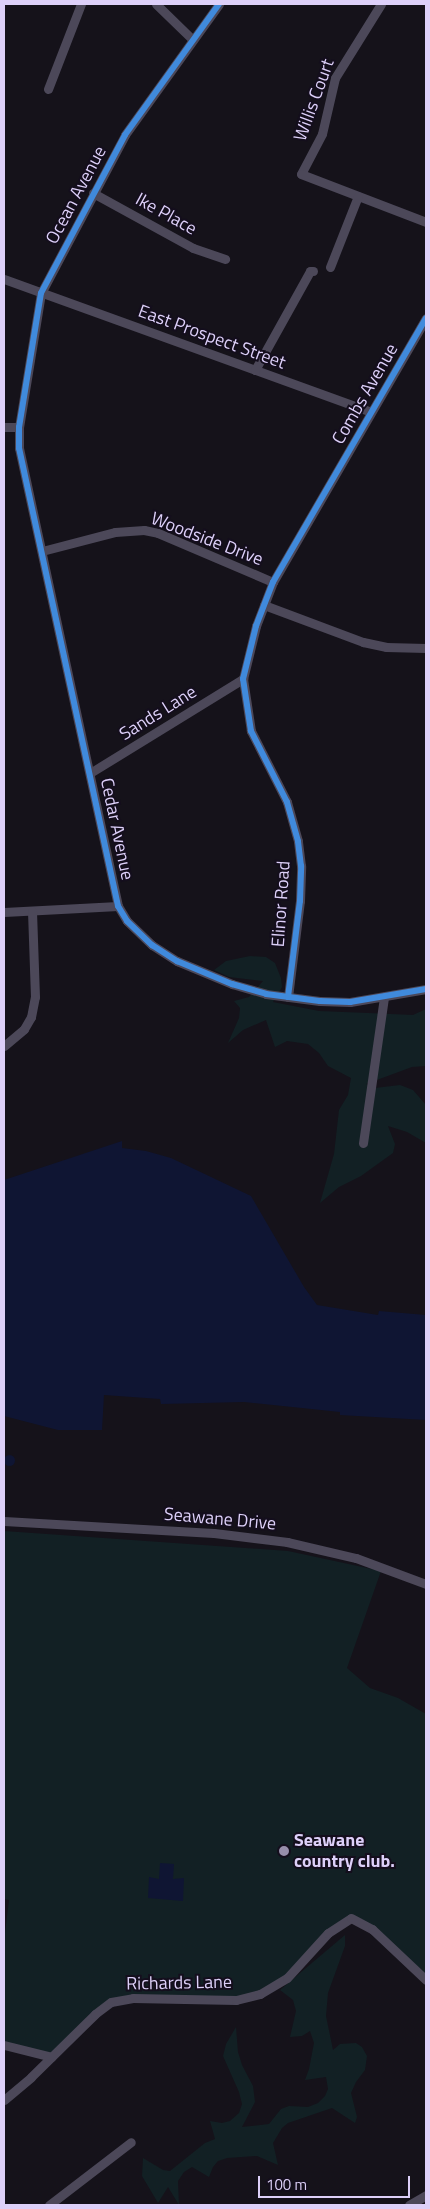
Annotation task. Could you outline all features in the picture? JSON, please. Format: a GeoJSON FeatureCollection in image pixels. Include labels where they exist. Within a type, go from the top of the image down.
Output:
{"type":"FeatureCollection","features":[{"type":"Feature","properties":{"kind":"street"},"geometry":{"type":"LineString","coordinates":[[48,89],[81,4]]}},
{"type":"Feature","properties":{"kind":"street"},"geometry":{"type":"LineString","coordinates":[[156,4],[192,39]]}},
{"type":"Feature","properties":{"kind":"street","name":"Ocean Avenue"},"geometry":{"type":"LineString","coordinates":[[19,427],[41,293],[125,135],[192,39],[219,4]]}},
{"type":"Feature","properties":{"kind":"street","name":"Willis Court"},"geometry":{"type":"LineString","coordinates":[[358,196],[301,174],[322,134],[335,78],[381,4]]}},
{"type":"Feature","properties":{"kind":"street","name":"Ike Place"},"geometry":{"type":"LineString","coordinates":[[93,193],[193,248],[225,259]]}},
{"type":"Feature","properties":{"kind":"street"},"geometry":{"type":"LineString","coordinates":[[330,267],[358,196],[426,222]]}},
{"type":"Feature","properties":{"kind":"street"},"geometry":{"type":"LineString","coordinates":[[255,370],[310,271],[313,271]]}},
{"type":"Feature","properties":{"kind":"street","name":"East Prospect Street"},"geometry":{"type":"LineString","coordinates":[[4,279],[144,328],[371,412]]}},
{"type":"Feature","properties":{"kind":"street","name":"Combs Avenue"},"geometry":{"type":"LineString","coordinates":[[329,485],[426,318]]}},
{"type":"Feature","properties":{"kind":"street"},"geometry":{"type":"LineString","coordinates":[[4,427],[19,427]]}},
{"type":"Feature","properties":{"kind":"street","name":"Cedar Avenue"},"geometry":{"type":"LineString","coordinates":[[19,427],[20,448],[118,906],[127,921],[140,935],[177,961],[232,984],[266,994],[320,1001],[350,1002],[426,989]]}},
{"type":"Feature","properties":{"kind":"street","name":"Elinor Road"},"geometry":{"type":"LineString","coordinates":[[288,996],[300,902],[301,866],[298,841],[287,802],[251,731],[243,679],[250,646],[273,582],[329,485]]}},
{"type":"Feature","properties":{"kind":"street","name":"Woodside Drive"},"geometry":{"type":"LineString","coordinates":[[42,551],[115,532],[144,530],[158,534],[273,582]]}},
{"type":"Feature","properties":{"kind":"street"},"geometry":{"type":"LineString","coordinates":[[264,605],[363,642],[386,647],[426,648]]}},
{"type":"Feature","properties":{"kind":"street","name":"Sands Lane"},"geometry":{"type":"LineString","coordinates":[[90,774],[243,679]]}},
{"type":"Feature","properties":{"kind":"street"},"geometry":{"type":"LineString","coordinates":[[4,912],[118,906]]}},
{"type":"Feature","properties":{"kind":"street"},"geometry":{"type":"LineString","coordinates":[[4,1046],[24,1029],[31,1017],[35,998],[32,911]]}},
{"type":"Feature","properties":{"kind":"street"},"geometry":{"type":"LineString","coordinates":[[363,1143],[384,997]]}},
{"type":"Feature","properties":{"kind":"street","name":"Seawane Drive"},"geometry":{"type":"LineString","coordinates":[[4,1521],[214,1533],[287,1542],[356,1558],[426,1584]]}},
{"type":"Feature","properties":{"kind":"street","name":"Richards Lane"},"geometry":{"type":"LineString","coordinates":[[4,2100],[52,2057],[95,2014],[111,2002],[133,1998],[236,2000],[268,1990],[287,1978],[336,1926],[351,1918],[372,1929],[426,1980]]}},
{"type":"Feature","properties":{"kind":"street"},"geometry":{"type":"LineString","coordinates":[[4,2045],[52,2057]]}},
{"type":"Feature","properties":{"kind":"street"},"geometry":{"type":"LineString","coordinates":[[49,2205],[131,2142]]}},
{"type":"Feature","properties":{"kind":"street"},"geometry":{"type":"LineString","coordinates":[[409,2205],[426,2195]]}},
{"type":"Feature","properties":{"kind":"shaded area"},"geometry":{"type":"Polygon","coordinates":[[[250,956],[266,957],[275,963],[281,978],[282,987],[273,1002],[319,1011],[413,1015],[426,1009],[426,1066],[412,1067],[366,1084],[375,1088],[400,1085],[413,1090],[426,1105],[426,1143],[407,1132],[388,1126],[395,1144],[393,1153],[361,1176],[339,1187],[320,1203],[334,1154],[339,1110],[348,1095],[351,1078],[328,1066],[319,1053],[308,1044],[287,1041],[275,1047],[266,1020],[243,1030],[228,1043],[239,1018],[240,1008],[234,1001],[249,997],[263,981],[229,977],[214,970],[226,961],[250,956]]]}},
{"type":"Feature","properties":{"kind":"shaded area"},"geometry":{"type":"Polygon","coordinates":[[[4,1531],[288,1551],[381,1571],[347,1668],[370,1688],[398,1698],[426,1714],[426,1972],[421,1975],[357,1919],[344,1922],[273,1992],[227,2003],[128,1998],[106,2005],[52,2056],[4,2043],[4,1941],[9,1900],[4,1899],[4,1531]]]}},
{"type":"Feature","properties":{"kind":"shaded area"},"geometry":{"type":"Polygon","coordinates":[[[345,1935],[345,1946],[328,1993],[326,2016],[333,2050],[340,2044],[356,2043],[362,2047],[367,2056],[365,2070],[351,2093],[357,2117],[355,2123],[332,2108],[288,2123],[282,2128],[273,2143],[278,2165],[257,2156],[227,2158],[218,2161],[209,2177],[192,2167],[184,2172],[178,2181],[179,2205],[168,2187],[158,2203],[142,2176],[143,2158],[163,2170],[170,2171],[205,2143],[215,2139],[210,2121],[222,2123],[230,2121],[239,2113],[242,2104],[239,2092],[223,2056],[226,2044],[236,2027],[238,2052],[242,2065],[253,2086],[255,2102],[242,2127],[269,2124],[281,2109],[289,2106],[308,2107],[318,2103],[325,2096],[328,2089],[326,2077],[305,2080],[314,2043],[310,2031],[302,2036],[290,2037],[296,2011],[293,2000],[280,1990],[345,1935]]]}},
{"type":"Feature","properties":{"kind":"water"},"geometry":{"type":"Polygon","coordinates":[[[122,1141],[122,1148],[146,1151],[171,1158],[251,1196],[304,1287],[317,1305],[378,1315],[379,1311],[426,1315],[426,1420],[340,1415],[340,1412],[244,1402],[161,1404],[160,1399],[104,1395],[102,1430],[58,1430],[4,1416],[4,1180],[122,1141]]]}},
{"type":"Feature","properties":{"kind":"water"},"geometry":{"type":"Polygon","coordinates":[[[9,1454],[15,1460],[9,1466],[3,1460],[9,1454]]]}},
{"type":"Feature","properties":{"kind":"water"},"geometry":{"type":"Polygon","coordinates":[[[160,1863],[174,1864],[173,1879],[184,1878],[183,1901],[148,1898],[149,1877],[159,1879],[160,1863]]]}},
{"type":"Feature","properties":{"kind":"cycle path"},"geometry":{"type":"LineString","coordinates":[[219,4],[125,135],[41,293],[19,427],[19,448],[118,906],[127,921],[152,945],[177,961],[232,984],[266,994],[320,1001],[350,1002],[426,989]]}},
{"type":"Feature","properties":{"kind":"cycle path"},"geometry":{"type":"LineString","coordinates":[[288,997],[300,901],[301,866],[298,841],[287,802],[251,731],[243,679],[256,626],[273,582],[426,318]]}},
{"type":"Feature","properties":{"kind":"place","name":"Seawane country club."},"geometry":{"type":"Point","coordinates":[284,1851]}}]}
